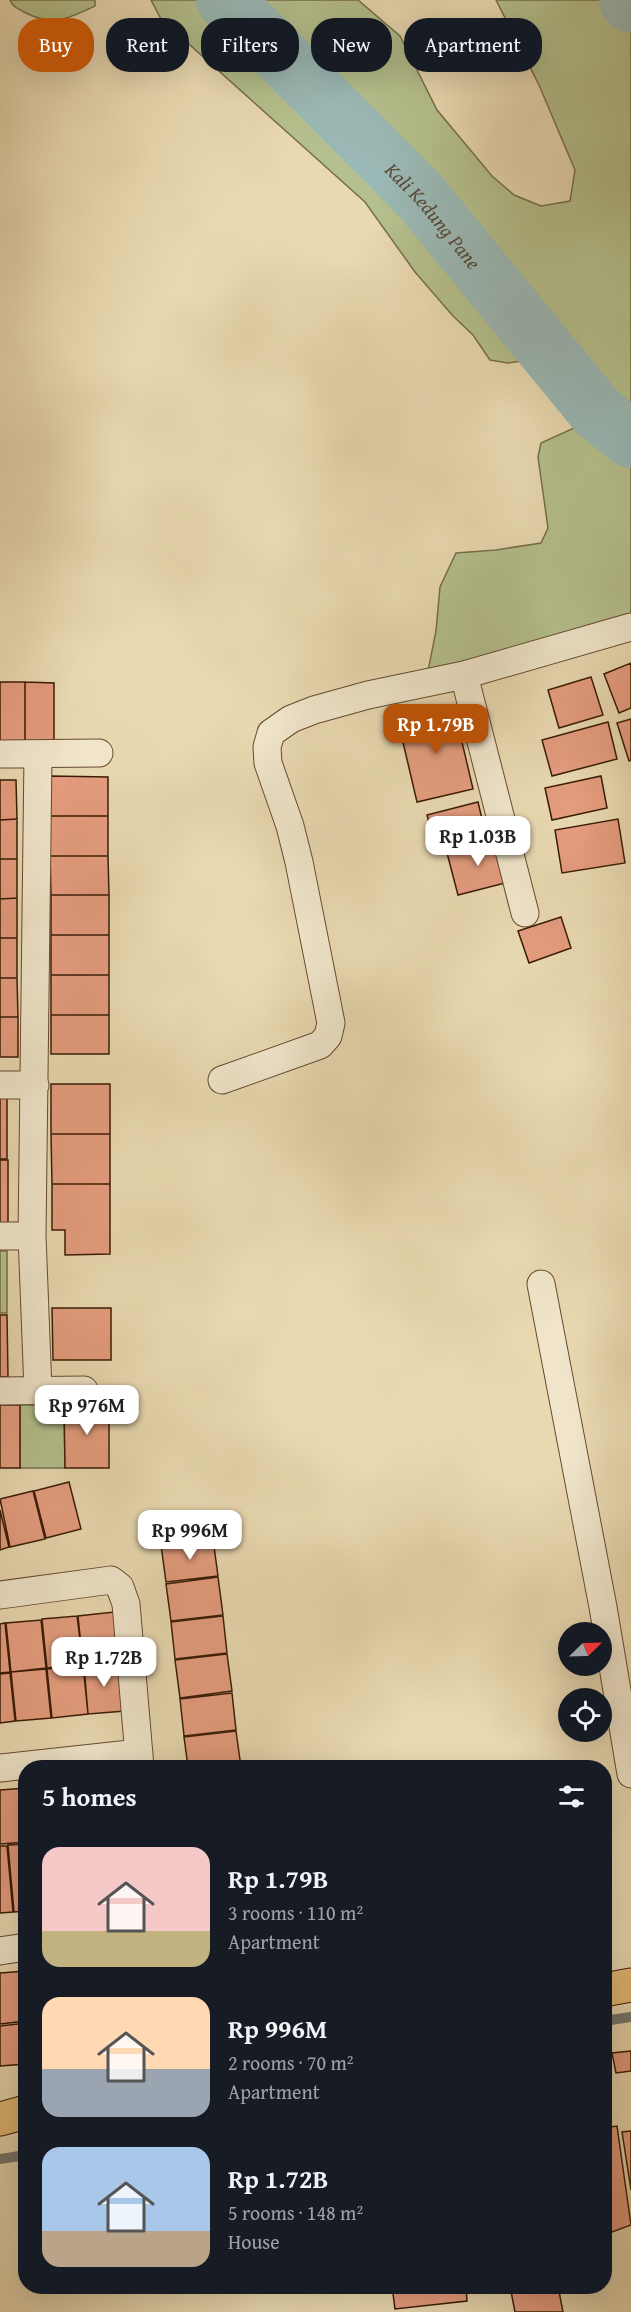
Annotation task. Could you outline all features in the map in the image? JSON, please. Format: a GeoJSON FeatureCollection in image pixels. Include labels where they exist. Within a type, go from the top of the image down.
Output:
{"type":"FeatureCollection","features":[{"type":"Feature","properties":{"kind":"main road"},"geometry":{"type":"LineString","coordinates":[[612,1989],[631,1985]]}},
{"type":"Feature","properties":{"kind":"main road"},"geometry":{"type":"LineString","coordinates":[[0,2119],[18,2114]]}},
{"type":"Feature","properties":{"kind":"street"},"geometry":{"type":"LineString","coordinates":[[222,1080],[320,1045],[328,1035],[331,1023],[297,853],[268,763],[267,747],[271,733],[291,719],[315,710],[368,695],[464,675],[631,627]]}},
{"type":"Feature","properties":{"kind":"street"},"geometry":{"type":"LineString","coordinates":[[464,675],[525,913]]}},
{"type":"Feature","properties":{"kind":"street"},"geometry":{"type":"LineString","coordinates":[[0,754],[99,753]]}},
{"type":"Feature","properties":{"kind":"street"},"geometry":{"type":"LineString","coordinates":[[38,754],[32,1236],[38,1390]]}},
{"type":"Feature","properties":{"kind":"street"},"geometry":{"type":"LineString","coordinates":[[0,1085],[35,1085]]}},
{"type":"Feature","properties":{"kind":"street"},"geometry":{"type":"LineString","coordinates":[[0,1236],[32,1236]]}},
{"type":"Feature","properties":{"kind":"street"},"geometry":{"type":"LineString","coordinates":[[541,1284],[601,1595],[631,1774]]}},
{"type":"Feature","properties":{"kind":"street"},"geometry":{"type":"LineString","coordinates":[[0,1391],[84,1390]]}},
{"type":"Feature","properties":{"kind":"street"},"geometry":{"type":"LineString","coordinates":[[0,1595],[111,1580],[120,1587],[126,1604],[140,1760]]}},
{"type":"Feature","properties":{"kind":"street"},"geometry":{"type":"LineString","coordinates":[[0,1768],[18,1767]]}},
{"type":"Feature","properties":{"kind":"street"},"geometry":{"type":"LineString","coordinates":[[0,1951],[18,1948]]}},
{"type":"Feature","properties":{"kind":"green space"},"geometry":{"type":"Polygon","coordinates":[[[10,0],[95,0],[95,6],[68,18],[34,17],[14,6],[10,0]]]}},
{"type":"Feature","properties":{"kind":"green space"},"geometry":{"type":"Polygon","coordinates":[[[151,0],[208,0],[226,18],[201,18],[201,55],[189,44],[189,18],[160,18],[151,0]]]}},
{"type":"Feature","properties":{"kind":"green space"},"geometry":{"type":"Polygon","coordinates":[[[241,0],[358,0],[379,18],[311,18],[311,70],[299,58],[299,18],[259,18],[241,0]]]}},
{"type":"Feature","properties":{"kind":"green space"},"geometry":{"type":"Polygon","coordinates":[[[496,0],[614,0],[623,14],[631,17],[631,423],[606,403],[498,274],[430,188],[313,72],[392,72],[392,29],[400,36],[404,44],[404,72],[418,72],[437,110],[492,176],[514,195],[541,206],[570,201],[575,170],[532,72],[542,72],[542,18],[505,18],[496,0]]]}},
{"type":"Feature","properties":{"kind":"green space"},"geometry":{"type":"Polygon","coordinates":[[[220,72],[280,72],[412,205],[537,359],[508,363],[490,360],[473,335],[453,316],[415,272],[365,202],[220,72]]]}},
{"type":"Feature","properties":{"kind":"green space"},"geometry":{"type":"Polygon","coordinates":[[[589,421],[631,454],[631,617],[428,671],[436,631],[440,587],[456,553],[541,543],[548,528],[538,457],[541,443],[589,421]]]}},
{"type":"Feature","properties":{"kind":"green space"},"geometry":{"type":"Polygon","coordinates":[[[0,1251],[7,1251],[7,1313],[0,1313],[0,1251]]]}},
{"type":"Feature","properties":{"kind":"green space"},"geometry":{"type":"Polygon","coordinates":[[[20,1405],[64,1405],[65,1468],[20,1468],[20,1405]]]}},
{"type":"Feature","properties":{"kind":"building"},"geometry":{"type":"Polygon","coordinates":[[[631,663],[631,708],[619,713],[604,674],[631,663]]]}},
{"type":"Feature","properties":{"kind":"building"},"geometry":{"type":"Polygon","coordinates":[[[591,677],[603,715],[559,728],[548,690],[591,677]]]}},
{"type":"Feature","properties":{"kind":"building"},"geometry":{"type":"Polygon","coordinates":[[[0,682],[25,682],[25,742],[0,742],[0,682]]]}},
{"type":"Feature","properties":{"kind":"building"},"geometry":{"type":"Polygon","coordinates":[[[25,682],[54,683],[54,742],[25,742],[25,682]]]}},
{"type":"Feature","properties":{"kind":"building"},"geometry":{"type":"Polygon","coordinates":[[[454,708],[473,789],[417,802],[398,721],[454,708]]]}},
{"type":"Feature","properties":{"kind":"building"},"geometry":{"type":"Polygon","coordinates":[[[631,719],[631,760],[629,761],[617,723],[631,719]]]}},
{"type":"Feature","properties":{"kind":"building"},"geometry":{"type":"Polygon","coordinates":[[[608,722],[617,759],[552,776],[542,740],[608,722]]]}},
{"type":"Feature","properties":{"kind":"building"},"geometry":{"type":"Polygon","coordinates":[[[50,776],[108,777],[108,816],[50,816],[50,776]]]}},
{"type":"Feature","properties":{"kind":"building"},"geometry":{"type":"Polygon","coordinates":[[[601,776],[607,808],[552,820],[545,788],[601,776]]]}},
{"type":"Feature","properties":{"kind":"building"},"geometry":{"type":"Polygon","coordinates":[[[0,780],[16,780],[17,819],[0,820],[0,780]]]}},
{"type":"Feature","properties":{"kind":"building"},"geometry":{"type":"Polygon","coordinates":[[[478,802],[486,836],[436,848],[427,815],[478,802]]]}},
{"type":"Feature","properties":{"kind":"building"},"geometry":{"type":"Polygon","coordinates":[[[50,816],[108,816],[108,856],[50,856],[50,816]]]}},
{"type":"Feature","properties":{"kind":"building"},"geometry":{"type":"Polygon","coordinates":[[[17,819],[17,859],[0,859],[0,820],[17,819]]]}},
{"type":"Feature","properties":{"kind":"building"},"geometry":{"type":"Polygon","coordinates":[[[618,819],[625,863],[562,873],[555,830],[618,819]]]}},
{"type":"Feature","properties":{"kind":"building"},"geometry":{"type":"Polygon","coordinates":[[[498,840],[509,882],[458,895],[447,853],[498,840]]]}},
{"type":"Feature","properties":{"kind":"building"},"geometry":{"type":"Polygon","coordinates":[[[50,856],[108,856],[109,895],[51,895],[50,856]]]}},
{"type":"Feature","properties":{"kind":"building"},"geometry":{"type":"Polygon","coordinates":[[[0,859],[17,859],[17,898],[0,899],[0,859]]]}},
{"type":"Feature","properties":{"kind":"building"},"geometry":{"type":"Polygon","coordinates":[[[51,895],[109,895],[109,935],[51,935],[51,895]]]}},
{"type":"Feature","properties":{"kind":"building"},"geometry":{"type":"Polygon","coordinates":[[[17,898],[17,938],[0,938],[0,899],[17,898]]]}},
{"type":"Feature","properties":{"kind":"building"},"geometry":{"type":"Polygon","coordinates":[[[561,917],[571,948],[529,963],[518,931],[561,917]]]}},
{"type":"Feature","properties":{"kind":"building"},"geometry":{"type":"Polygon","coordinates":[[[51,935],[109,935],[109,975],[51,975],[51,935]]]}},
{"type":"Feature","properties":{"kind":"building"},"geometry":{"type":"Polygon","coordinates":[[[0,938],[17,938],[17,978],[0,978],[0,938]]]}},
{"type":"Feature","properties":{"kind":"building"},"geometry":{"type":"Polygon","coordinates":[[[51,975],[109,975],[109,1015],[51,1015],[51,975]]]}},
{"type":"Feature","properties":{"kind":"building"},"geometry":{"type":"Polygon","coordinates":[[[0,978],[17,978],[18,1017],[0,1017],[0,978]]]}},
{"type":"Feature","properties":{"kind":"building"},"geometry":{"type":"Polygon","coordinates":[[[51,1015],[109,1015],[109,1054],[51,1054],[51,1015]]]}},
{"type":"Feature","properties":{"kind":"building"},"geometry":{"type":"Polygon","coordinates":[[[0,1017],[18,1017],[18,1057],[0,1057],[0,1017]]]}},
{"type":"Feature","properties":{"kind":"building"},"geometry":{"type":"Polygon","coordinates":[[[51,1084],[110,1084],[110,1134],[51,1134],[51,1084]]]}},
{"type":"Feature","properties":{"kind":"building"},"geometry":{"type":"Polygon","coordinates":[[[0,1096],[7,1096],[7,1159],[0,1159],[0,1096]]]}},
{"type":"Feature","properties":{"kind":"building"},"geometry":{"type":"Polygon","coordinates":[[[51,1134],[110,1134],[110,1184],[52,1184],[51,1134]]]}},
{"type":"Feature","properties":{"kind":"building"},"geometry":{"type":"Polygon","coordinates":[[[0,1160],[8,1160],[8,1223],[0,1223],[0,1160]]]}},
{"type":"Feature","properties":{"kind":"building"},"geometry":{"type":"Polygon","coordinates":[[[52,1184],[110,1184],[110,1254],[65,1255],[65,1230],[52,1230],[52,1184]]]}},
{"type":"Feature","properties":{"kind":"building"},"geometry":{"type":"Polygon","coordinates":[[[52,1308],[111,1308],[111,1360],[53,1360],[52,1308]]]}},
{"type":"Feature","properties":{"kind":"building"},"geometry":{"type":"Polygon","coordinates":[[[0,1315],[7,1315],[8,1377],[0,1377],[0,1315]]]}},
{"type":"Feature","properties":{"kind":"building"},"geometry":{"type":"Polygon","coordinates":[[[0,1405],[20,1405],[20,1468],[0,1468],[0,1405]]]}},
{"type":"Feature","properties":{"kind":"building"},"geometry":{"type":"Polygon","coordinates":[[[64,1405],[109,1405],[109,1468],[65,1468],[64,1405]]]}},
{"type":"Feature","properties":{"kind":"building"},"geometry":{"type":"Polygon","coordinates":[[[69,1482],[81,1529],[46,1538],[34,1491],[69,1482]]]}},
{"type":"Feature","properties":{"kind":"building"},"geometry":{"type":"Polygon","coordinates":[[[33,1491],[45,1539],[10,1547],[0,1499],[33,1491]]]}},
{"type":"Feature","properties":{"kind":"building"},"geometry":{"type":"Polygon","coordinates":[[[0,1510],[9,1547],[0,1550],[0,1510]]]}},
{"type":"Feature","properties":{"kind":"building"},"geometry":{"type":"Polygon","coordinates":[[[213,1539],[218,1576],[166,1582],[161,1545],[213,1539]]]}},
{"type":"Feature","properties":{"kind":"building"},"geometry":{"type":"Polygon","coordinates":[[[218,1577],[223,1615],[171,1621],[166,1584],[218,1577]]]}},
{"type":"Feature","properties":{"kind":"building"},"geometry":{"type":"Polygon","coordinates":[[[114,1612],[119,1661],[83,1665],[78,1616],[114,1612]]]}},
{"type":"Feature","properties":{"kind":"building"},"geometry":{"type":"Polygon","coordinates":[[[77,1616],[83,1664],[47,1668],[42,1619],[77,1616]]]}},
{"type":"Feature","properties":{"kind":"building"},"geometry":{"type":"Polygon","coordinates":[[[223,1616],[227,1653],[175,1659],[171,1622],[223,1616]]]}},
{"type":"Feature","properties":{"kind":"building"},"geometry":{"type":"Polygon","coordinates":[[[41,1620],[46,1668],[11,1672],[6,1623],[41,1620]]]}},
{"type":"Feature","properties":{"kind":"building"},"geometry":{"type":"Polygon","coordinates":[[[5,1623],[10,1672],[0,1673],[0,1624],[5,1623]]]}},
{"type":"Feature","properties":{"kind":"building"},"geometry":{"type":"Polygon","coordinates":[[[227,1654],[232,1691],[180,1698],[175,1660],[227,1654]]]}},
{"type":"Feature","properties":{"kind":"building"},"geometry":{"type":"Polygon","coordinates":[[[119,1662],[125,1711],[88,1714],[84,1666],[119,1662]]]}},
{"type":"Feature","properties":{"kind":"building"},"geometry":{"type":"Polygon","coordinates":[[[83,1665],[88,1714],[52,1718],[47,1669],[83,1665]]]}},
{"type":"Feature","properties":{"kind":"building"},"geometry":{"type":"Polygon","coordinates":[[[46,1669],[51,1718],[16,1721],[11,1672],[46,1669]]]}},
{"type":"Feature","properties":{"kind":"building"},"geometry":{"type":"Polygon","coordinates":[[[10,1673],[15,1721],[0,1723],[0,1674],[10,1673]]]}},
{"type":"Feature","properties":{"kind":"building"},"geometry":{"type":"Polygon","coordinates":[[[232,1693],[236,1730],[184,1736],[180,1699],[232,1693]]]}},
{"type":"Feature","properties":{"kind":"building"},"geometry":{"type":"Polygon","coordinates":[[[236,1731],[240,1760],[187,1760],[184,1737],[236,1731]]]}},
{"type":"Feature","properties":{"kind":"building"},"geometry":{"type":"Polygon","coordinates":[[[18,1789],[18,1843],[0,1844],[0,1790],[18,1789]]]}},
{"type":"Feature","properties":{"kind":"building"},"geometry":{"type":"Polygon","coordinates":[[[18,1844],[18,1912],[14,1912],[8,1845],[18,1844]]]}},
{"type":"Feature","properties":{"kind":"building"},"geometry":{"type":"Polygon","coordinates":[[[0,1846],[7,1846],[13,1912],[0,1913],[0,1846]]]}},
{"type":"Feature","properties":{"kind":"building"},"geometry":{"type":"Polygon","coordinates":[[[18,1972],[18,2022],[0,2024],[0,1973],[18,1972]]]}},
{"type":"Feature","properties":{"kind":"building"},"geometry":{"type":"Polygon","coordinates":[[[18,2024],[18,2065],[0,2066],[0,2026],[18,2024]]]}},
{"type":"Feature","properties":{"kind":"building"},"geometry":{"type":"Polygon","coordinates":[[[631,2051],[631,2071],[616,2073],[612,2053],[631,2051]]]}},
{"type":"Feature","properties":{"kind":"building"},"geometry":{"type":"Polygon","coordinates":[[[617,2126],[631,2225],[612,2232],[612,2127],[617,2126]]]}},
{"type":"Feature","properties":{"kind":"building"},"geometry":{"type":"Polygon","coordinates":[[[631,2131],[631,2190],[622,2132],[631,2131]]]}},
{"type":"Feature","properties":{"kind":"building"},"geometry":{"type":"Polygon","coordinates":[[[393,2294],[467,2294],[467,2301],[395,2309],[393,2294]]]}},
{"type":"Feature","properties":{"kind":"building"},"geometry":{"type":"Polygon","coordinates":[[[512,2294],[560,2294],[563,2312],[515,2312],[512,2294]]]}},
{"type":"Feature","properties":{"kind":"waterway","name":"Kali Kedung Pane"},"geometry":{"type":"LineString","coordinates":[[225,0],[421,197],[597,412],[631,439]]}},
{"type":"Feature","properties":{"kind":"waterway","name":"Kali Kedung Pane"},"geometry":{"type":"LineString","coordinates":[[628,0],[631,4]]}},
{"type":"Feature","properties":{"kind":"waterway"},"geometry":{"type":"LineString","coordinates":[[612,2020],[631,2017]]}},
{"type":"Feature","properties":{"kind":"waterway"},"geometry":{"type":"LineString","coordinates":[[0,2159],[18,2156]]}}]}
